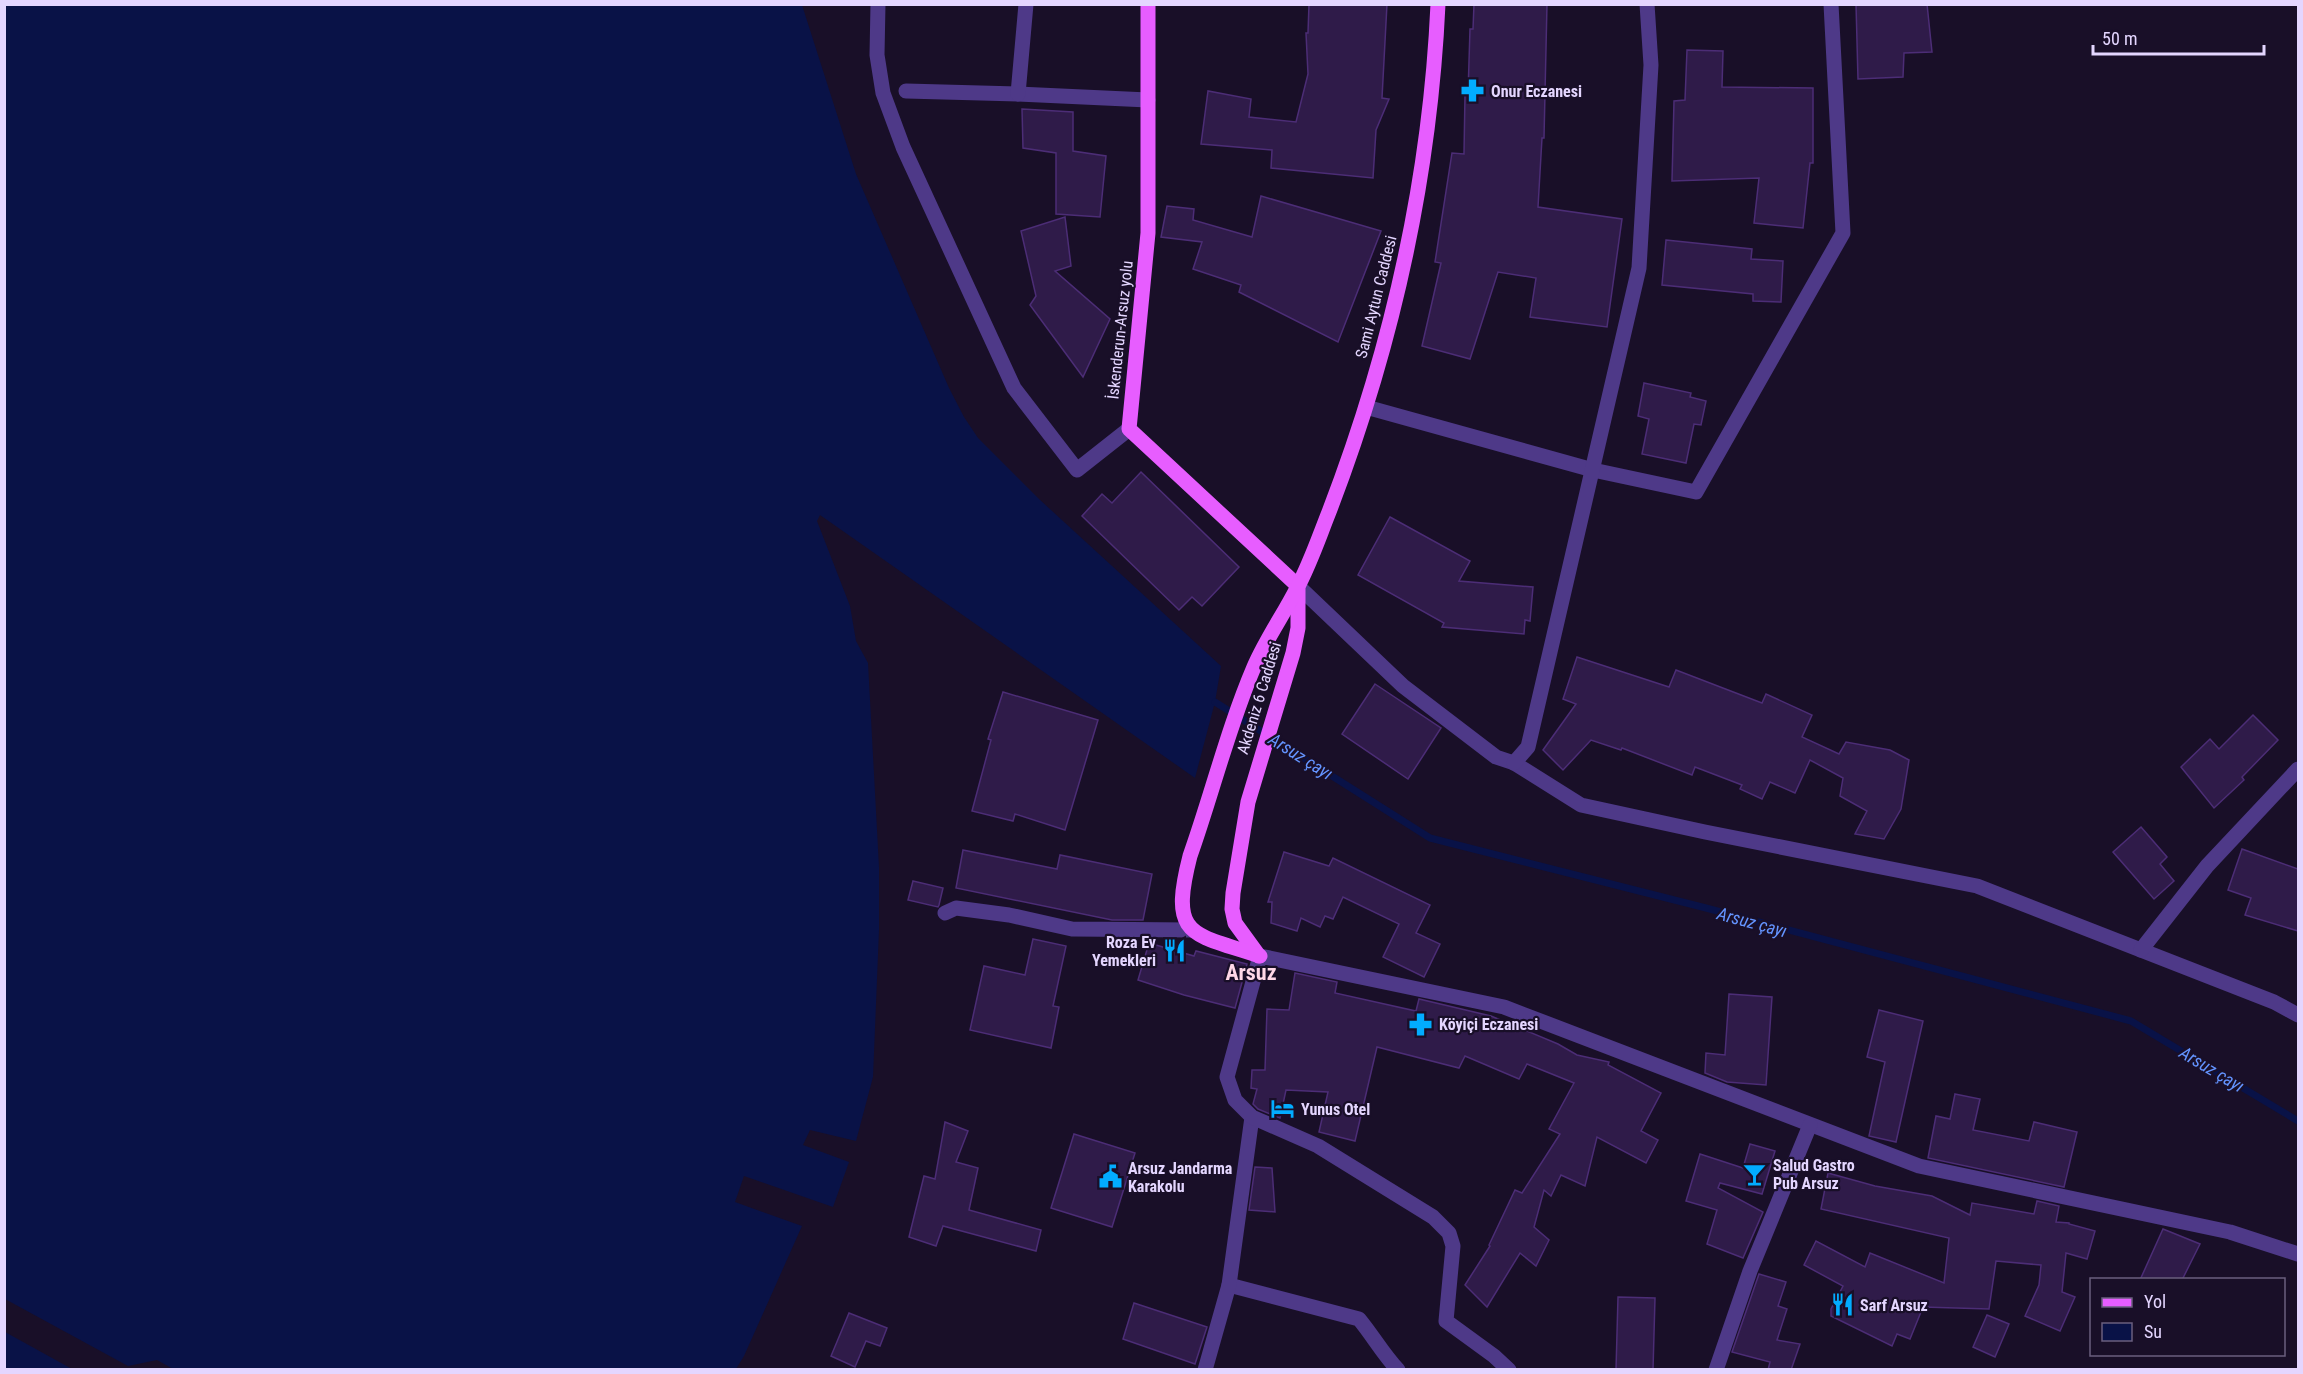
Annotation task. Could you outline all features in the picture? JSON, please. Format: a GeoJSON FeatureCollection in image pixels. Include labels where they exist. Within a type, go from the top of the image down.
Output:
{"type":"FeatureCollection","features":[{"type":"Feature","properties":{"kind":"main road","name":"İskenderun-Arsuz yolu"},"geometry":{"type":"LineString","coordinates":[[1128,429],[1148,233],[1148,4]]}},
{"type":"Feature","properties":{"kind":"main road","name":"Sami Aytun Caddesi"},"geometry":{"type":"LineString","coordinates":[[1298,586],[1329,512],[1366,407],[1383,349],[1417,205],[1430,117],[1438,4]]}},
{"type":"Feature","properties":{"kind":"main road"},"geometry":{"type":"LineString","coordinates":[[1128,429],[1298,586]]}},
{"type":"Feature","properties":{"kind":"main road","name":"Akdeniz 6 Caddesi"},"geometry":{"type":"LineString","coordinates":[[1191,930],[1186,924],[1182,911],[1181,897],[1190,856],[1229,734],[1253,669],[1298,586]]}},
{"type":"Feature","properties":{"kind":"main road","name":"Akdeniz 6 Caddesi"},"geometry":{"type":"LineString","coordinates":[[1260,956],[1235,923],[1232,909],[1241,837],[1260,760],[1293,653],[1298,628],[1298,586]]}},
{"type":"Feature","properties":{"kind":"main road"},"geometry":{"type":"LineString","coordinates":[[1191,930],[1205,938],[1260,956]]}},
{"type":"Feature","properties":{"kind":"street"},"geometry":{"type":"LineString","coordinates":[[878,4],[877,55],[883,93],[903,147],[1014,388],[1077,470],[1128,429]]}},
{"type":"Feature","properties":{"kind":"street"},"geometry":{"type":"LineString","coordinates":[[1018,94],[1026,4]]}},
{"type":"Feature","properties":{"kind":"street"},"geometry":{"type":"LineString","coordinates":[[1514,763],[1528,747],[1639,268],[1651,64],[1647,4]]}},
{"type":"Feature","properties":{"kind":"street"},"geometry":{"type":"LineString","coordinates":[[1366,407],[1593,470],[1696,492],[1843,233],[1831,4]]}},
{"type":"Feature","properties":{"kind":"street"},"geometry":{"type":"LineString","coordinates":[[906,92],[1148,100]]}},
{"type":"Feature","properties":{"kind":"street"},"geometry":{"type":"LineString","coordinates":[[1298,586],[1403,686],[1496,757],[1514,763],[1581,805],[1977,886],[2274,1002],[2298,1015]]}},
{"type":"Feature","properties":{"kind":"street"},"geometry":{"type":"LineString","coordinates":[[2141,950],[2207,866],[2298,769]]}},
{"type":"Feature","properties":{"kind":"street"},"geometry":{"type":"LineString","coordinates":[[945,914],[956,908],[1009,915],[1072,929],[1191,930]]}},
{"type":"Feature","properties":{"kind":"street"},"geometry":{"type":"LineString","coordinates":[[1509,1370],[1446,1320],[1453,1246],[1449,1233],[1433,1217],[1318,1146],[1251,1117],[1235,1100],[1227,1077],[1260,956],[1504,1007],[1919,1166],[2230,1232],[2298,1254]]}},
{"type":"Feature","properties":{"kind":"street"},"geometry":{"type":"LineString","coordinates":[[1205,1370],[1229,1285],[1251,1117]]}},
{"type":"Feature","properties":{"kind":"street"},"geometry":{"type":"LineString","coordinates":[[1716,1370],[1749,1271],[1810,1125]]}},
{"type":"Feature","properties":{"kind":"street"},"geometry":{"type":"LineString","coordinates":[[1229,1285],[1359,1319],[1398,1370]]}},
{"type":"Feature","properties":{"kind":"water"},"geometry":{"type":"Polygon","coordinates":[[[4,5],[802,5],[856,174],[949,388],[964,417],[978,438],[1039,499],[1221,666],[1215,702],[1195,778],[820,515],[817,521],[850,606],[856,641],[868,663],[879,867],[873,1077],[856,1141],[810,1130],[803,1145],[849,1162],[833,1207],[744,1176],[735,1202],[802,1226],[744,1356],[736,1369],[175,1370],[157,1360],[128,1366],[5,1299],[4,5]]]}},
{"type":"Feature","properties":{"kind":"water"},"geometry":{"type":"Polygon","coordinates":[[[5,1332],[72,1369],[5,1369],[5,1332]]]}},
{"type":"Feature","properties":{"kind":"building"},"geometry":{"type":"Polygon","coordinates":[[[1309,4],[1387,4],[1382,98],[1389,99],[1376,130],[1373,178],[1271,168],[1272,150],[1201,144],[1208,91],[1251,99],[1249,117],[1296,122],[1308,74],[1306,33],[1308,33],[1309,4]]]}},
{"type":"Feature","properties":{"kind":"building"},"geometry":{"type":"Polygon","coordinates":[[[1474,4],[1547,4],[1544,138],[1542,138],[1538,207],[1622,219],[1607,327],[1530,317],[1536,278],[1498,272],[1470,359],[1422,346],[1441,263],[1435,262],[1452,153],[1464,154],[1465,94],[1468,94],[1470,29],[1473,29],[1474,4]]]}},
{"type":"Feature","properties":{"kind":"building"},"geometry":{"type":"Polygon","coordinates":[[[1856,4],[1927,4],[1932,52],[1904,53],[1903,77],[1858,79],[1856,4]]]}},
{"type":"Feature","properties":{"kind":"building"},"geometry":{"type":"Polygon","coordinates":[[[1687,50],[1723,51],[1722,87],[1813,88],[1813,163],[1810,163],[1803,228],[1754,223],[1759,178],[1672,181],[1674,101],[1685,100],[1687,50]]]}},
{"type":"Feature","properties":{"kind":"building"},"geometry":{"type":"Polygon","coordinates":[[[1022,109],[1073,112],[1073,151],[1106,156],[1100,217],[1056,214],[1056,153],[1023,148],[1022,109]]]}},
{"type":"Feature","properties":{"kind":"building"},"geometry":{"type":"Polygon","coordinates":[[[1261,196],[1381,231],[1338,342],[1239,292],[1241,285],[1193,269],[1202,242],[1161,237],[1167,206],[1194,209],[1193,220],[1252,237],[1261,196]]]}},
{"type":"Feature","properties":{"kind":"building"},"geometry":{"type":"Polygon","coordinates":[[[1065,217],[1071,266],[1055,271],[1110,319],[1083,377],[1030,305],[1036,296],[1021,231],[1065,217]]]}},
{"type":"Feature","properties":{"kind":"building"},"geometry":{"type":"Polygon","coordinates":[[[1666,240],[1752,249],[1751,259],[1783,261],[1781,302],[1753,301],[1753,294],[1662,285],[1666,240]]]}},
{"type":"Feature","properties":{"kind":"building"},"geometry":{"type":"Polygon","coordinates":[[[1644,383],[1691,393],[1690,397],[1706,401],[1701,425],[1694,424],[1686,463],[1642,454],[1649,419],[1638,416],[1644,383]]]}},
{"type":"Feature","properties":{"kind":"building"},"geometry":{"type":"Polygon","coordinates":[[[1141,472],[1239,567],[1202,606],[1192,597],[1179,610],[1082,516],[1102,494],[1112,503],[1141,472]]]}},
{"type":"Feature","properties":{"kind":"building"},"geometry":{"type":"Polygon","coordinates":[[[1390,517],[1470,561],[1459,581],[1533,587],[1530,621],[1525,620],[1524,634],[1442,627],[1444,623],[1358,575],[1390,517]]]}},
{"type":"Feature","properties":{"kind":"building"},"geometry":{"type":"Polygon","coordinates":[[[1577,657],[1669,687],[1676,670],[1762,703],[1766,694],[1812,715],[1802,737],[1839,754],[1846,742],[1890,750],[1909,760],[1901,809],[1884,839],[1855,834],[1867,811],[1840,796],[1843,778],[1810,760],[1795,793],[1770,782],[1762,799],[1740,789],[1742,785],[1695,767],[1692,775],[1622,748],[1621,750],[1591,740],[1563,770],[1543,750],[1576,704],[1563,699],[1577,657]]]}},
{"type":"Feature","properties":{"kind":"building"},"geometry":{"type":"Polygon","coordinates":[[[1375,684],[1441,728],[1408,779],[1342,734],[1375,684]]]}},
{"type":"Feature","properties":{"kind":"building"},"geometry":{"type":"Polygon","coordinates":[[[1003,692],[1098,720],[1065,830],[1015,814],[1013,821],[972,811],[991,740],[988,739],[1003,692]]]}},
{"type":"Feature","properties":{"kind":"building"},"geometry":{"type":"Polygon","coordinates":[[[2253,715],[2278,740],[2242,777],[2244,780],[2214,808],[2181,767],[2210,739],[2219,749],[2253,715]]]}},
{"type":"Feature","properties":{"kind":"building"},"geometry":{"type":"Polygon","coordinates":[[[2141,827],[2167,857],[2160,864],[2174,881],[2154,899],[2113,852],[2141,827]]]}},
{"type":"Feature","properties":{"kind":"building"},"geometry":{"type":"Polygon","coordinates":[[[2242,849],[2298,869],[2298,931],[2245,915],[2251,898],[2228,890],[2242,849]]]}},
{"type":"Feature","properties":{"kind":"building"},"geometry":{"type":"Polygon","coordinates":[[[963,850],[1057,869],[1060,855],[1152,874],[1143,920],[1112,920],[956,888],[963,850]]]}},
{"type":"Feature","properties":{"kind":"building"},"geometry":{"type":"Polygon","coordinates":[[[1284,852],[1329,866],[1333,858],[1430,905],[1416,933],[1440,944],[1424,977],[1383,957],[1399,924],[1343,897],[1333,919],[1325,916],[1320,927],[1301,918],[1297,931],[1271,923],[1272,902],[1268,902],[1284,852]]]}},
{"type":"Feature","properties":{"kind":"building"},"geometry":{"type":"Polygon","coordinates":[[[913,881],[943,888],[938,907],[908,900],[913,881]]]}},
{"type":"Feature","properties":{"kind":"building"},"geometry":{"type":"Polygon","coordinates":[[[1033,939],[1066,946],[1053,1006],[1059,1007],[1051,1048],[970,1030],[984,966],[1025,975],[1033,939]]]}},
{"type":"Feature","properties":{"kind":"building"},"geometry":{"type":"Polygon","coordinates":[[[1149,943],[1194,956],[1196,951],[1247,964],[1235,1008],[1138,980],[1149,943]]]}},
{"type":"Feature","properties":{"kind":"building"},"geometry":{"type":"Polygon","coordinates":[[[1295,973],[1337,982],[1335,993],[1416,1011],[1419,999],[1491,1016],[1558,1044],[1577,1055],[1609,1062],[1608,1065],[1661,1093],[1641,1131],[1658,1140],[1646,1163],[1597,1137],[1585,1186],[1561,1175],[1551,1196],[1544,1190],[1534,1227],[1549,1240],[1536,1266],[1520,1253],[1487,1307],[1465,1285],[1490,1246],[1515,1190],[1522,1193],[1560,1134],[1549,1129],[1574,1083],[1527,1064],[1519,1079],[1465,1056],[1459,1068],[1377,1047],[1355,1141],[1319,1132],[1328,1092],[1286,1090],[1280,1118],[1258,1109],[1253,1104],[1257,1089],[1251,1088],[1252,1070],[1265,1070],[1267,1009],[1289,1010],[1295,973]]]}},
{"type":"Feature","properties":{"kind":"building"},"geometry":{"type":"Polygon","coordinates":[[[1729,994],[1772,997],[1766,1085],[1727,1082],[1705,1073],[1706,1053],[1725,1055],[1729,994]]]}},
{"type":"Feature","properties":{"kind":"building"},"geometry":{"type":"Polygon","coordinates":[[[1879,1010],[1923,1021],[1896,1142],[1869,1136],[1885,1062],[1867,1057],[1879,1010]]]}},
{"type":"Feature","properties":{"kind":"building"},"geometry":{"type":"Polygon","coordinates":[[[1955,1094],[1980,1099],[1973,1130],[2029,1141],[2034,1122],[2077,1132],[2064,1187],[1928,1158],[1936,1116],[1950,1119],[1955,1094]]]}},
{"type":"Feature","properties":{"kind":"building"},"geometry":{"type":"Polygon","coordinates":[[[945,1122],[968,1131],[956,1162],[978,1168],[969,1210],[1041,1230],[1036,1251],[943,1226],[936,1246],[909,1237],[924,1176],[935,1179],[945,1122]]]}},
{"type":"Feature","properties":{"kind":"building"},"geometry":{"type":"Polygon","coordinates":[[[1074,1134],[1135,1153],[1112,1227],[1051,1208],[1074,1134]]]}},
{"type":"Feature","properties":{"kind":"building"},"geometry":{"type":"Polygon","coordinates":[[[1750,1144],[1775,1151],[1762,1194],[1720,1183],[1718,1188],[1763,1212],[1743,1258],[1707,1244],[1717,1210],[1686,1201],[1700,1154],[1743,1168],[1750,1144]]]}},
{"type":"Feature","properties":{"kind":"building"},"geometry":{"type":"Polygon","coordinates":[[[1255,1167],[1272,1168],[1275,1212],[1249,1210],[1255,1167]]]}},
{"type":"Feature","properties":{"kind":"building"},"geometry":{"type":"Polygon","coordinates":[[[1828,1173],[1875,1186],[1932,1196],[1970,1215],[1972,1203],[2034,1214],[2037,1201],[2059,1206],[2056,1222],[2069,1223],[2095,1231],[2087,1259],[2066,1253],[2062,1292],[2075,1297],[2060,1331],[2025,1316],[2039,1285],[2041,1265],[1996,1261],[1989,1309],[1923,1307],[1910,1339],[1897,1334],[1892,1346],[1831,1316],[1831,1309],[1843,1286],[1804,1265],[1816,1241],[1865,1267],[1870,1253],[1944,1283],[1949,1238],[1821,1209],[1828,1173]]]}},
{"type":"Feature","properties":{"kind":"building"},"geometry":{"type":"Polygon","coordinates":[[[2163,1229],[2200,1244],[2183,1278],[2141,1278],[2163,1229]]]}},
{"type":"Feature","properties":{"kind":"building"},"geometry":{"type":"Polygon","coordinates":[[[1759,1274],[1786,1282],[1778,1306],[1787,1309],[1777,1340],[1800,1344],[1791,1370],[1768,1370],[1770,1362],[1732,1352],[1759,1274]]]}},
{"type":"Feature","properties":{"kind":"building"},"geometry":{"type":"Polygon","coordinates":[[[1618,1297],[1655,1298],[1653,1370],[1616,1370],[1618,1297]]]}},
{"type":"Feature","properties":{"kind":"building"},"geometry":{"type":"Polygon","coordinates":[[[1134,1303],[1207,1327],[1195,1364],[1123,1339],[1134,1303]]]}},
{"type":"Feature","properties":{"kind":"building"},"geometry":{"type":"Polygon","coordinates":[[[849,1313],[887,1328],[880,1346],[866,1341],[855,1367],[831,1356],[849,1313]]]}},
{"type":"Feature","properties":{"kind":"building"},"geometry":{"type":"Polygon","coordinates":[[[1987,1315],[2009,1324],[1995,1357],[1973,1347],[1987,1315]]]}},
{"type":"Feature","properties":{"kind":"waterway","name":"Arsuz çayı"},"geometry":{"type":"LineString","coordinates":[[1215,702],[1430,838],[1706,908],[2131,1021],[2298,1121]]}},
{"type":"Feature","properties":{"kind":"place","name":"Onur Eczanesi"},"geometry":{"type":"Point","coordinates":[1473,91]}},
{"type":"Feature","properties":{"kind":"place","name":"Roza Ev Yemekleri"},"geometry":{"type":"Point","coordinates":[1174,951]}},
{"type":"Feature","properties":{"kind":"place","name":"Köyiçi Eczanesi"},"geometry":{"type":"Point","coordinates":[1421,1024]}},
{"type":"Feature","properties":{"kind":"place","name":"Yunus Otel"},"geometry":{"type":"Point","coordinates":[1283,1109]}},
{"type":"Feature","properties":{"kind":"place","name":"Salud Gastro Pub Arsuz"},"geometry":{"type":"Point","coordinates":[1755,1174]}},
{"type":"Feature","properties":{"kind":"place","name":"Arsuz Jandarma Karakolu"},"geometry":{"type":"Point","coordinates":[1110,1177]}},
{"type":"Feature","properties":{"kind":"place","name":"Sarf Arsuz"},"geometry":{"type":"Point","coordinates":[1842,1305]}},
{"type":"Feature","properties":{"kind":"district","name":"Arsuz"},"geometry":{"type":"Point","coordinates":[1251,972]}}]}
